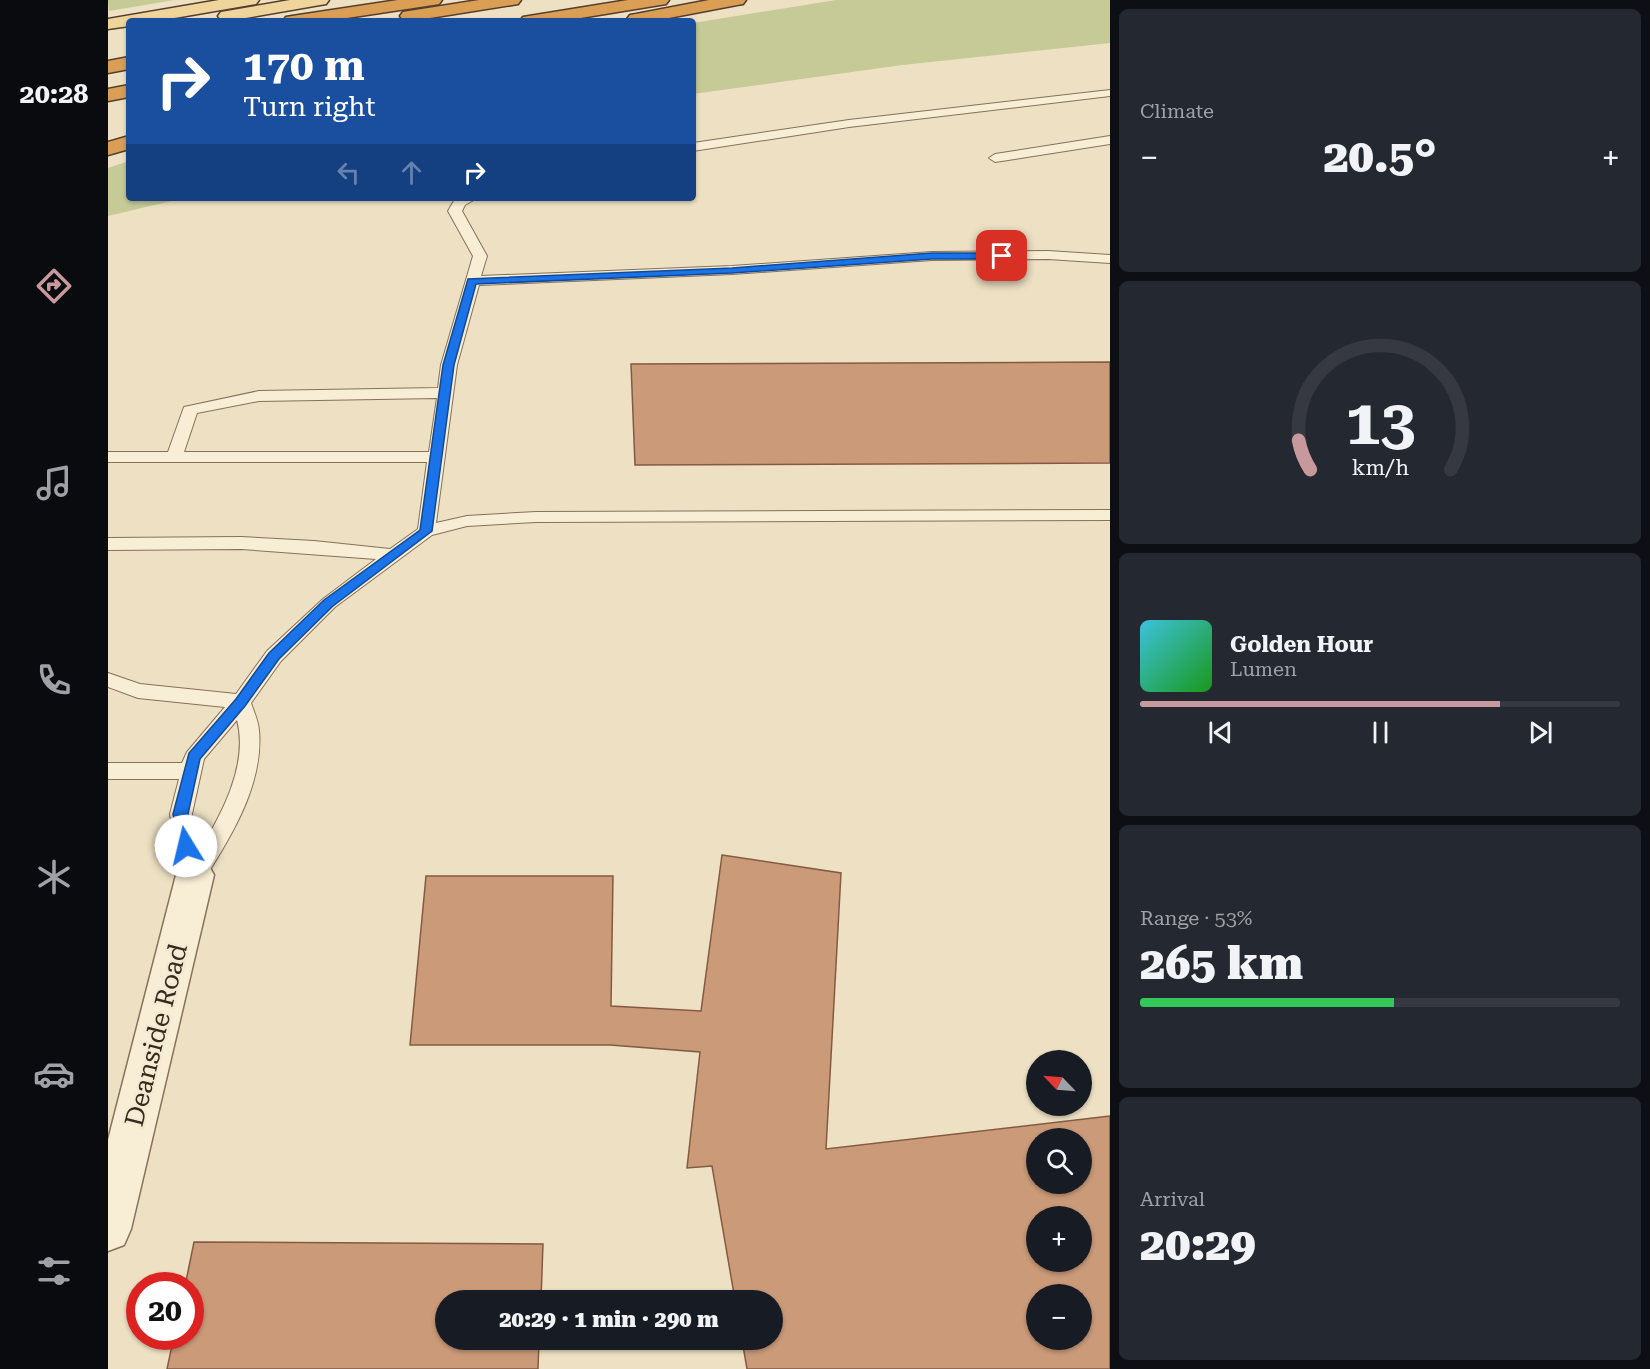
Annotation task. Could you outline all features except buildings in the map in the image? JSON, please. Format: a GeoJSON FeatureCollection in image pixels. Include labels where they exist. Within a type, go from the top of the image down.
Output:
{"type":"FeatureCollection","features":[{"type":"Feature","properties":{"kind":"highway"},"geometry":{"type":"LineString","coordinates":[[312,18],[433,0]]}},
{"type":"Feature","properties":{"kind":"highway"},"geometry":{"type":"LineString","coordinates":[[395,18],[512,0]]}},
{"type":"Feature","properties":{"kind":"highway"},"geometry":{"type":"LineString","coordinates":[[548,18],[660,0]]}},
{"type":"Feature","properties":{"kind":"highway"},"geometry":{"type":"LineString","coordinates":[[643,18],[737,0]]}},
{"type":"Feature","properties":{"kind":"highway"},"geometry":{"type":"LineString","coordinates":[[108,51],[126,48]]}},
{"type":"Feature","properties":{"kind":"highway"},"geometry":{"type":"LineString","coordinates":[[108,67],[126,64]]}},
{"type":"Feature","properties":{"kind":"highway"},"geometry":{"type":"LineString","coordinates":[[108,95],[126,92]]}},
{"type":"Feature","properties":{"kind":"highway"},"geometry":{"type":"LineString","coordinates":[[108,148],[126,143]]}},
{"type":"Feature","properties":{"kind":"main road"},"geometry":{"type":"LineString","coordinates":[[144,18],[250,0]]}},
{"type":"Feature","properties":{"kind":"main road"},"geometry":{"type":"LineString","coordinates":[[213,18],[320,0]]}},
{"type":"Feature","properties":{"kind":"main road"},"geometry":{"type":"LineString","coordinates":[[108,24],[126,21]]}},
{"type":"Feature","properties":{"kind":"main road"},"geometry":{"type":"LineString","coordinates":[[108,36],[126,33]]}},
{"type":"Feature","properties":{"kind":"street","name":"Deanside Road"},"geometry":{"type":"LineString","coordinates":[[108,1229],[195,875]]}},
{"type":"Feature","properties":{"kind":"lane"},"geometry":{"type":"LineString","coordinates":[[696,147],[921,114],[1110,93]]}},
{"type":"Feature","properties":{"kind":"lane"},"geometry":{"type":"LineString","coordinates":[[995,158],[1110,140]]}},
{"type":"Feature","properties":{"kind":"lane"},"geometry":{"type":"LineString","coordinates":[[426,531],[448,365],[480,256],[455,211],[463,201]]}},
{"type":"Feature","properties":{"kind":"lane"},"geometry":{"type":"LineString","coordinates":[[472,281],[732,270],[932,256],[1048,255],[1110,259]]}},
{"type":"Feature","properties":{"kind":"lane"},"geometry":{"type":"LineString","coordinates":[[175,456],[190,410],[259,396],[445,393]]}},
{"type":"Feature","properties":{"kind":"lane"},"geometry":{"type":"LineString","coordinates":[[108,457],[436,457]]}},
{"type":"Feature","properties":{"kind":"lane"},"geometry":{"type":"LineString","coordinates":[[195,875],[186,846],[181,814],[194,757],[241,702],[274,656],[329,603],[426,531],[467,521],[536,517],[1110,515]]}},
{"type":"Feature","properties":{"kind":"lane"},"geometry":{"type":"LineString","coordinates":[[108,544],[241,543],[314,547],[391,555]]}},
{"type":"Feature","properties":{"kind":"lane"},"geometry":{"type":"LineString","coordinates":[[108,680],[138,690],[241,702]]}},
{"type":"Feature","properties":{"kind":"lane"},"geometry":{"type":"LineString","coordinates":[[195,875],[218,842],[232,813],[249,754],[249,728],[241,702]]}},
{"type":"Feature","properties":{"kind":"lane"},"geometry":{"type":"LineString","coordinates":[[108,771],[190,771]]}},
{"type":"Feature","properties":{"kind":"green space"},"geometry":{"type":"Polygon","coordinates":[[[108,0],[174,0],[109,11],[108,0]]]}},
{"type":"Feature","properties":{"kind":"green space"},"geometry":{"type":"Polygon","coordinates":[[[836,0],[1110,0],[1110,43],[902,65],[696,94],[696,23],[836,0]]]}},
{"type":"Feature","properties":{"kind":"green space"},"geometry":{"type":"Polygon","coordinates":[[[126,162],[126,201],[171,201],[108,216],[108,168],[126,162]]]}},
{"type":"Feature","properties":{"kind":"route"},"geometry":{"type":"LineString","coordinates":[[186,846],[181,814],[194,757],[212,732],[241,702],[274,656],[329,603],[426,531],[448,365],[472,281],[732,270],[932,256],[1002,256]]}}]}
